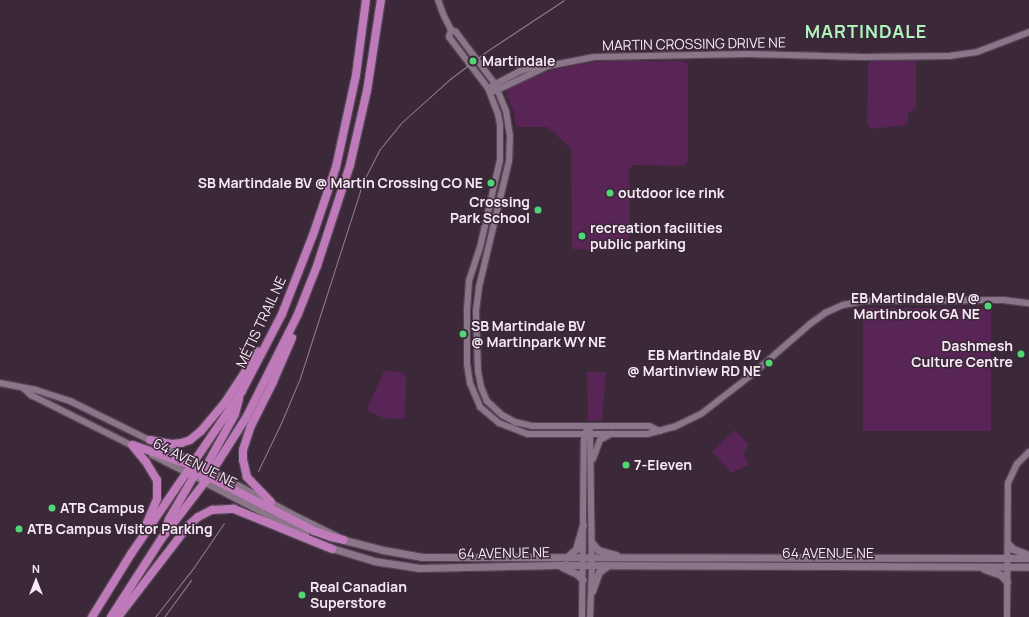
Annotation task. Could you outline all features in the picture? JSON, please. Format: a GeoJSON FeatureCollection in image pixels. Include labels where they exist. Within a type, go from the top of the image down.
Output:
{"type":"FeatureCollection","features":[{"type":"Feature","properties":{"kind":"main road","name":"MÉTIS TRAIL NE"},"geometry":{"type":"LineString","coordinates":[[111,617],[162,538],[199,472],[265,347],[302,264],[336,167],[356,75],[366,0]]}},
{"type":"Feature","properties":{"kind":"main road","name":"MÉTIS TRAIL NE"},"geometry":{"type":"LineString","coordinates":[[92,617],[131,554],[246,418],[298,314],[317,266],[350,165],[367,91],[381,0]]}},
{"type":"Feature","properties":{"kind":"main road"},"geometry":{"type":"LineString","coordinates":[[271,502],[247,477],[243,460],[243,450],[251,426],[273,382],[292,337],[298,314]]}},
{"type":"Feature","properties":{"kind":"main road"},"geometry":{"type":"LineString","coordinates":[[150,440],[172,444],[181,443],[190,440],[202,431],[226,401],[258,352],[265,347]]}},
{"type":"Feature","properties":{"kind":"main road"},"geometry":{"type":"LineString","coordinates":[[162,538],[169,519],[235,414],[242,391]]}},
{"type":"Feature","properties":{"kind":"main road"},"geometry":{"type":"LineString","coordinates":[[132,445],[199,472],[314,531],[344,540]]}},
{"type":"Feature","properties":{"kind":"main road"},"geometry":{"type":"LineString","coordinates":[[131,554],[155,506],[158,494],[157,480],[146,462],[132,445]]}},
{"type":"Feature","properties":{"kind":"main road","name":"64 AVENUE NE"},"geometry":{"type":"LineString","coordinates":[[199,472],[271,502],[297,518],[344,540],[383,550],[422,557],[566,558],[584,562]]}},
{"type":"Feature","properties":{"kind":"main road","name":"64 AVENUE NE"},"geometry":{"type":"LineString","coordinates":[[199,472],[332,549],[374,561],[419,568],[556,565],[626,558],[1008,558],[1029,556]]}},
{"type":"Feature","properties":{"kind":"main road"},"geometry":{"type":"LineString","coordinates":[[118,617],[188,526],[198,517],[212,510],[222,508],[234,509],[332,549]]}},
{"type":"Feature","properties":{"kind":"main road"},"geometry":{"type":"LineString","coordinates":[[566,558],[576,550],[583,525]]}},
{"type":"Feature","properties":{"kind":"main road"},"geometry":{"type":"LineString","coordinates":[[592,543],[598,550],[626,558]]}},
{"type":"Feature","properties":{"kind":"main road"},"geometry":{"type":"LineString","coordinates":[[1008,544],[1013,549],[1029,556]]}},
{"type":"Feature","properties":{"kind":"main road","name":"64 AVENUE NE"},"geometry":{"type":"LineString","coordinates":[[592,562],[607,566],[1029,567]]}},
{"type":"Feature","properties":{"kind":"main road"},"geometry":{"type":"LineString","coordinates":[[556,565],[573,571],[583,580]]}},
{"type":"Feature","properties":{"kind":"main road"},"geometry":{"type":"LineString","coordinates":[[592,591],[599,572],[607,566]]}},
{"type":"Feature","properties":{"kind":"main road"},"geometry":{"type":"LineString","coordinates":[[976,566],[1001,574],[1008,582]]}},
{"type":"Feature","properties":{"kind":"street"},"geometry":{"type":"LineString","coordinates":[[438,0],[451,30],[456,32],[497,87],[508,121],[510,153],[504,186],[479,287],[476,311],[477,353],[480,387],[487,401],[502,415],[515,422],[549,427],[588,425],[649,426],[660,430]]}},
{"type":"Feature","properties":{"kind":"street"},"geometry":{"type":"LineString","coordinates":[[451,30],[449,37],[489,91],[500,124],[501,150],[496,184],[469,281],[467,312],[468,364],[470,383],[480,407],[499,423],[511,429],[528,434],[647,434],[687,423],[701,414],[748,377],[810,324],[825,313],[843,305],[863,301],[1003,300],[1029,303]]}},
{"type":"Feature","properties":{"kind":"street","name":"MARTIN CROSSING DRIVE NE"},"geometry":{"type":"LineString","coordinates":[[489,91],[548,66],[594,57],[748,54],[863,57],[949,56],[977,52],[1029,32]]}},
{"type":"Feature","properties":{"kind":"street","name":"64 AVENUE NE"},"geometry":{"type":"LineString","coordinates":[[0,383],[22,387],[70,401],[150,440],[199,472]]}},
{"type":"Feature","properties":{"kind":"street","name":"64 AVENUE NE"},"geometry":{"type":"LineString","coordinates":[[22,387],[31,395],[132,445]]}},
{"type":"Feature","properties":{"kind":"street"},"geometry":{"type":"LineString","coordinates":[[582,617],[584,562],[583,525],[588,425]]}},
{"type":"Feature","properties":{"kind":"street"},"geometry":{"type":"LineString","coordinates":[[587,434],[591,465],[592,591],[590,617]]}},
{"type":"Feature","properties":{"kind":"street"},"geometry":{"type":"LineString","coordinates":[[591,465],[600,440],[613,434]]}},
{"type":"Feature","properties":{"kind":"street"},"geometry":{"type":"LineString","coordinates":[[1007,617],[1008,483],[1017,464],[1029,452]]}},
{"type":"Feature","properties":{"kind":"shaded area"},"geometry":{"type":"Polygon","coordinates":[[[606,61],[683,61],[688,64],[688,161],[683,166],[633,165],[629,171],[630,234],[628,241],[620,249],[614,251],[572,249],[571,149],[548,127],[516,127],[514,112],[506,93],[507,90],[524,81],[553,70],[586,63],[606,61]]]}},
{"type":"Feature","properties":{"kind":"shaded area"},"geometry":{"type":"Polygon","coordinates":[[[871,61],[916,61],[916,108],[908,114],[908,122],[905,125],[872,129],[867,124],[868,64],[871,61]]]}},
{"type":"Feature","properties":{"kind":"shaded area"},"geometry":{"type":"Polygon","coordinates":[[[863,308],[991,308],[991,431],[863,431],[863,308]]]}},
{"type":"Feature","properties":{"kind":"shaded area"},"geometry":{"type":"Polygon","coordinates":[[[388,370],[403,373],[406,377],[405,416],[402,419],[384,418],[369,412],[367,408],[384,372],[388,370]]]}},
{"type":"Feature","properties":{"kind":"shaded area"},"geometry":{"type":"Polygon","coordinates":[[[587,372],[606,372],[602,421],[588,421],[587,372]]]}},
{"type":"Feature","properties":{"kind":"shaded area"},"geometry":{"type":"Polygon","coordinates":[[[735,430],[749,445],[743,453],[749,465],[731,473],[712,451],[735,430]]]}},
{"type":"Feature","properties":{"kind":"tram line"},"geometry":{"type":"LineString","coordinates":[[258,471],[281,423],[300,378],[363,182],[380,149],[401,123],[450,79],[487,51],[564,0]]}},
{"type":"Feature","properties":{"kind":"tram line"},"geometry":{"type":"LineString","coordinates":[[155,617],[194,567],[224,523]]}},
{"type":"Feature","properties":{"kind":"tram line"},"geometry":{"type":"LineString","coordinates":[[164,617],[191,580]]}},
{"type":"Feature","properties":{"kind":"place","name":"Martindale"},"geometry":{"type":"Point","coordinates":[473,61]}},
{"type":"Feature","properties":{"kind":"place","name":"SB Martindale BV @ Martin Crossing CO NE"},"geometry":{"type":"Point","coordinates":[491,183]}},
{"type":"Feature","properties":{"kind":"place","name":"outdoor ice rink"},"geometry":{"type":"Point","coordinates":[610,193]}},
{"type":"Feature","properties":{"kind":"place","name":"Crossing Park School"},"geometry":{"type":"Point","coordinates":[538,210]}},
{"type":"Feature","properties":{"kind":"place","name":"recreation facilities public parking"},"geometry":{"type":"Point","coordinates":[582,236]}},
{"type":"Feature","properties":{"kind":"place","name":"EB Martindale BV @ Martinbrook GA NE"},"geometry":{"type":"Point","coordinates":[988,306]}},
{"type":"Feature","properties":{"kind":"place","name":"SB Martindale BV @ Martinpark WY NE"},"geometry":{"type":"Point","coordinates":[463,334]}},
{"type":"Feature","properties":{"kind":"place","name":"Dashmesh Culture Centre"},"geometry":{"type":"Point","coordinates":[1021,354]}},
{"type":"Feature","properties":{"kind":"place","name":"EB Martindale BV @ Martinview RD NE"},"geometry":{"type":"Point","coordinates":[769,363]}},
{"type":"Feature","properties":{"kind":"place","name":"7-Eleven"},"geometry":{"type":"Point","coordinates":[626,465]}},
{"type":"Feature","properties":{"kind":"place","name":"ATB Campus"},"geometry":{"type":"Point","coordinates":[52,508]}},
{"type":"Feature","properties":{"kind":"place","name":"ATB Campus Visitor Parking"},"geometry":{"type":"Point","coordinates":[19,529]}},
{"type":"Feature","properties":{"kind":"place","name":"Real Canadian Superstore"},"geometry":{"type":"Point","coordinates":[302,595]}},
{"type":"Feature","properties":{"kind":"district","name":"MARTINDALE"},"geometry":{"type":"Point","coordinates":[866,31]}}]}
